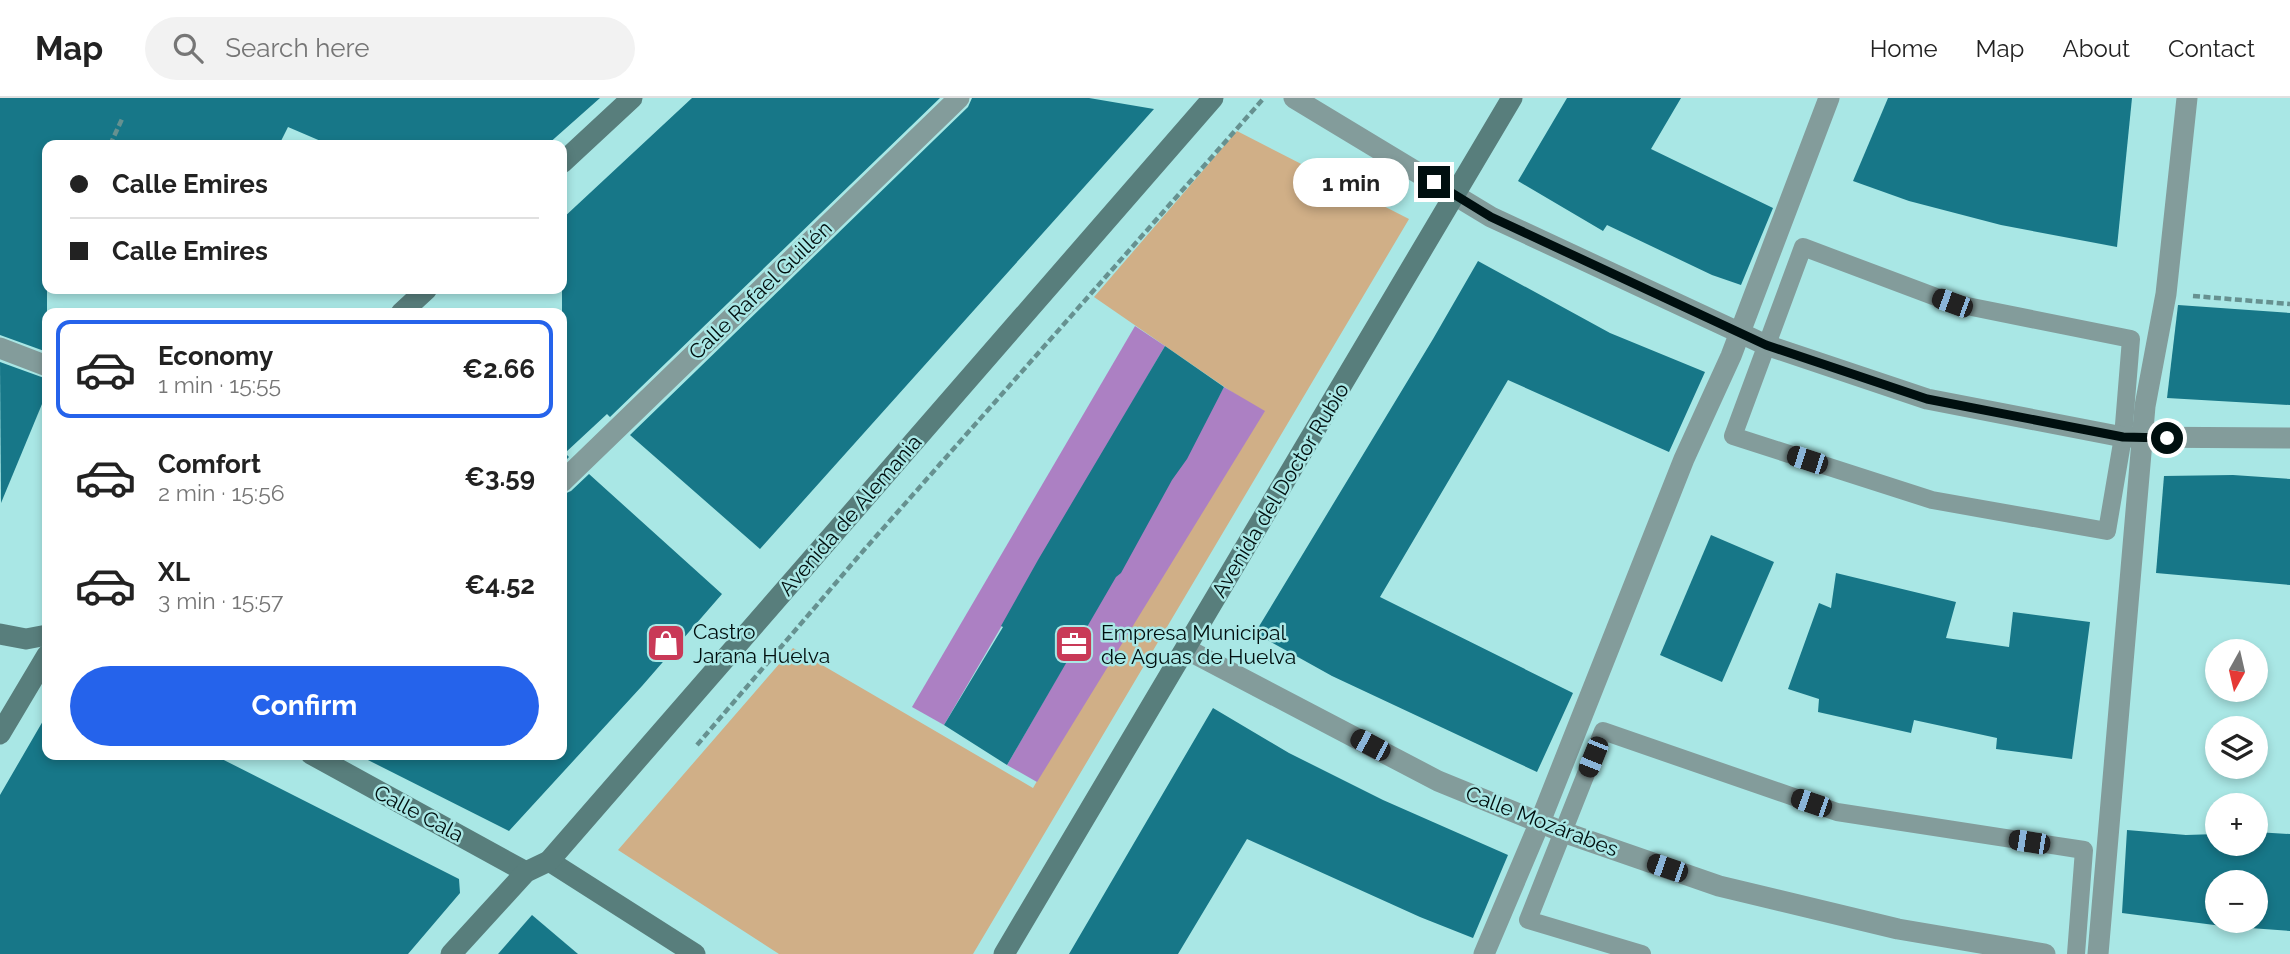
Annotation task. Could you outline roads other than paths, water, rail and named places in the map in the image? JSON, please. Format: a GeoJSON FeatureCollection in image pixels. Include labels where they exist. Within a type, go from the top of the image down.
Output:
{"type":"FeatureCollection","features":[{"type":"Feature","properties":{"kind":"main road"},"geometry":{"type":"LineString","coordinates":[[567,158],[632,98]]}},
{"type":"Feature","properties":{"kind":"main road","name":"Avenida de Alemania"},"geometry":{"type":"LineString","coordinates":[[451,954],[526,872],[549,861],[1213,98]]}},
{"type":"Feature","properties":{"kind":"main road","name":"Avenida del Doctor Rubio"},"geometry":{"type":"LineString","coordinates":[[1004,954],[1512,98]]}},
{"type":"Feature","properties":{"kind":"main road"},"geometry":{"type":"LineString","coordinates":[[406,308],[422,294]]}},
{"type":"Feature","properties":{"kind":"main road"},"geometry":{"type":"LineString","coordinates":[[0,634],[26,639],[42,636]]}},
{"type":"Feature","properties":{"kind":"main road"},"geometry":{"type":"LineString","coordinates":[[0,734],[42,663]]}},
{"type":"Feature","properties":{"kind":"main road","name":"Calle Cala"},"geometry":{"type":"LineString","coordinates":[[322,760],[526,872]]}},
{"type":"Feature","properties":{"kind":"main road"},"geometry":{"type":"LineString","coordinates":[[549,861],[691,953]]}},
{"type":"Feature","properties":{"kind":"street","name":"Calle Rafael Guillén"},"geometry":{"type":"LineString","coordinates":[[567,477],[959,98]]}},
{"type":"Feature","properties":{"kind":"street"},"geometry":{"type":"LineString","coordinates":[[1294,98],[1491,217],[1766,345],[1927,399],[2133,437],[2290,438]]}},
{"type":"Feature","properties":{"kind":"street"},"geometry":{"type":"LineString","coordinates":[[1484,954],[1540,822],[1684,459],[1740,333],[1829,98]]}},
{"type":"Feature","properties":{"kind":"street"},"geometry":{"type":"LineString","coordinates":[[2098,954],[2133,437],[2145,406],[2166,294],[2187,98]]}},
{"type":"Feature","properties":{"kind":"street"},"geometry":{"type":"LineString","coordinates":[[9,346],[42,363]]}},
{"type":"Feature","properties":{"kind":"street","name":"Calle Mozárabes"},"geometry":{"type":"LineString","coordinates":[[1186,649],[1438,781],[1563,832],[1719,886],[1898,929],[2045,954]]}},
{"type":"Feature","properties":{"kind":"lane"},"geometry":{"type":"LineString","coordinates":[[1803,247],[1952,303],[2130,339],[2133,437],[2108,531],[1931,500],[1733,436],[1803,247]]}},
{"type":"Feature","properties":{"kind":"lane"},"geometry":{"type":"LineString","coordinates":[[1642,954],[1528,920],[1603,732],[1837,812],[2084,850],[2076,954]]}},
{"type":"Feature","properties":{"kind":"place","name":"Castro Jarana Huelva"},"geometry":{"type":"Point","coordinates":[666,643]}},
{"type":"Feature","properties":{"kind":"place","name":"Empresa Municipal de Aguas de Huelva"},"geometry":{"type":"Point","coordinates":[1074,644]}}]}
